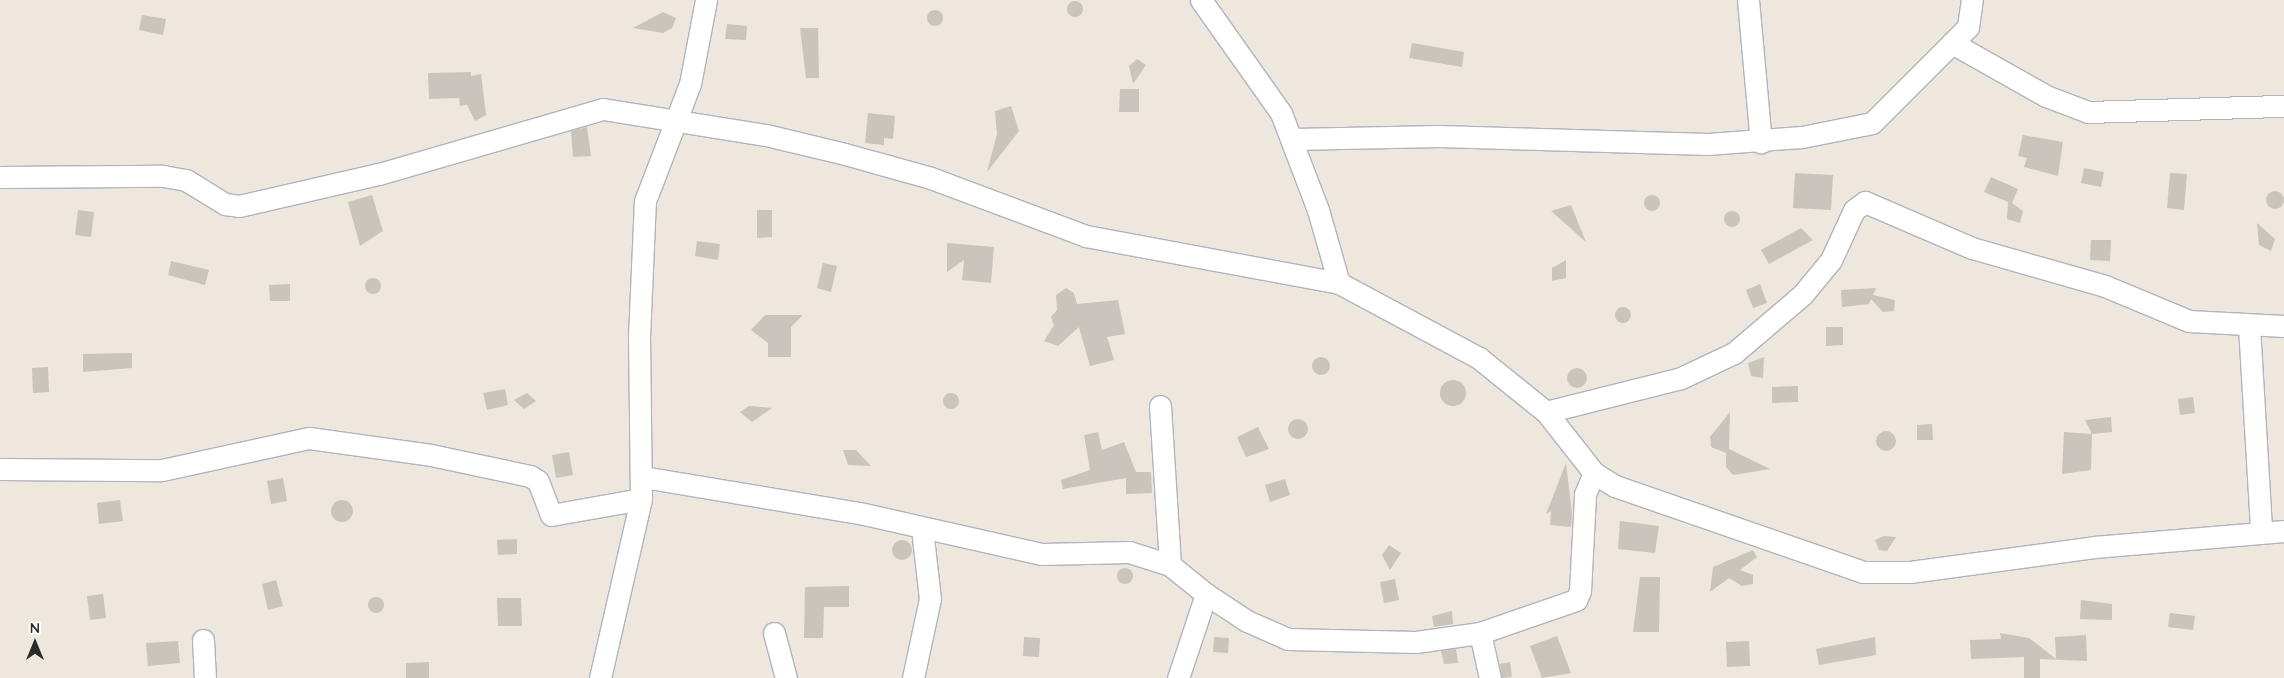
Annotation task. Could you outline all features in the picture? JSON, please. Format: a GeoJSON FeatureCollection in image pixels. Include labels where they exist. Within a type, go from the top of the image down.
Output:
{"type":"FeatureCollection","features":[{"type":"Feature","properties":{"kind":"street"},"geometry":{"type":"LineString","coordinates":[[600,678],[641,499],[643,477],[641,230],[645,201],[690,84],[706,0]]}},
{"type":"Feature","properties":{"kind":"street"},"geometry":{"type":"LineString","coordinates":[[1748,0],[1761,142]]}},
{"type":"Feature","properties":{"kind":"street"},"geometry":{"type":"LineString","coordinates":[[1293,139],[1430,136],[1761,142],[1872,123],[1968,27],[1972,0]]}},
{"type":"Feature","properties":{"kind":"street"},"geometry":{"type":"LineString","coordinates":[[1206,3],[1281,113],[1293,139],[1339,283]]}},
{"type":"Feature","properties":{"kind":"street"},"geometry":{"type":"LineString","coordinates":[[1952,43],[2046,96],[2088,112],[2284,106]]}},
{"type":"Feature","properties":{"kind":"street"},"geometry":{"type":"LineString","coordinates":[[0,177],[163,176],[186,180],[225,204],[239,206],[379,174],[582,112],[603,109],[766,135],[921,175],[1086,236],[1339,283],[1479,358],[1546,412],[1594,473],[1647,498],[1862,572],[1885,575],[2261,530],[2284,531]]}},
{"type":"Feature","properties":{"kind":"street"},"geometry":{"type":"LineString","coordinates":[[1546,412],[1681,378],[1734,353],[1803,294],[1832,260],[1854,210],[1865,202],[1972,248],[2105,286],[2189,321],[2249,326],[2284,326]]}},
{"type":"Feature","properties":{"kind":"street"},"geometry":{"type":"LineString","coordinates":[[2249,326],[2261,530]]}},
{"type":"Feature","properties":{"kind":"street"},"geometry":{"type":"LineString","coordinates":[[1160,406],[1170,565]]}},
{"type":"Feature","properties":{"kind":"street"},"geometry":{"type":"LineString","coordinates":[[0,468],[162,470],[309,438],[431,455],[530,476],[538,481],[551,515],[641,499]]}},
{"type":"Feature","properties":{"kind":"street"},"geometry":{"type":"LineString","coordinates":[[643,477],[864,514],[922,529],[1042,554],[1129,552],[1170,565],[1206,594],[1247,621],[1288,639],[1416,642],[1480,633],[1576,600],[1580,591],[1585,494],[1594,473]]}},
{"type":"Feature","properties":{"kind":"street"},"geometry":{"type":"LineString","coordinates":[[913,678],[930,599],[922,529]]}},
{"type":"Feature","properties":{"kind":"street"},"geometry":{"type":"LineString","coordinates":[[1178,678],[1206,594]]}},
{"type":"Feature","properties":{"kind":"street"},"geometry":{"type":"LineString","coordinates":[[774,633],[786,678]]}},
{"type":"Feature","properties":{"kind":"street"},"geometry":{"type":"LineString","coordinates":[[1480,633],[1490,678]]}},
{"type":"Feature","properties":{"kind":"street"},"geometry":{"type":"LineString","coordinates":[[203,640],[205,678]]}},
{"type":"Feature","properties":{"kind":"building"},"geometry":{"type":"Polygon","coordinates":[[[1075,1],[1083,9],[1075,17],[1067,9],[1075,1]]]}},
{"type":"Feature","properties":{"kind":"building"},"geometry":{"type":"Polygon","coordinates":[[[935,10],[941,12],[943,18],[941,24],[935,26],[929,24],[927,18],[929,12],[935,10]]]}},
{"type":"Feature","properties":{"kind":"building"},"geometry":{"type":"Polygon","coordinates":[[[663,12],[676,18],[672,28],[663,33],[633,28],[663,12]]]}},
{"type":"Feature","properties":{"kind":"building"},"geometry":{"type":"Polygon","coordinates":[[[142,15],[166,19],[163,35],[139,30],[142,15]]]}},
{"type":"Feature","properties":{"kind":"building"},"geometry":{"type":"Polygon","coordinates":[[[727,24],[747,26],[746,40],[725,39],[727,24]]]}},
{"type":"Feature","properties":{"kind":"building"},"geometry":{"type":"Polygon","coordinates":[[[800,28],[818,28],[819,78],[806,78],[800,28]]]}},
{"type":"Feature","properties":{"kind":"building"},"geometry":{"type":"Polygon","coordinates":[[[1412,43],[1464,52],[1462,67],[1409,58],[1412,43]]]}},
{"type":"Feature","properties":{"kind":"building"},"geometry":{"type":"Polygon","coordinates":[[[1137,59],[1146,65],[1133,84],[1129,66],[1137,59]]]}},
{"type":"Feature","properties":{"kind":"building"},"geometry":{"type":"Polygon","coordinates":[[[471,72],[471,76],[481,74],[486,115],[475,121],[467,105],[460,106],[459,98],[429,99],[428,73],[471,72]]]}},
{"type":"Feature","properties":{"kind":"building"},"geometry":{"type":"Polygon","coordinates":[[[1120,89],[1139,89],[1139,112],[1119,112],[1120,89]]]}},
{"type":"Feature","properties":{"kind":"building"},"geometry":{"type":"Polygon","coordinates":[[[1011,106],[1019,131],[987,172],[997,134],[995,111],[1011,106]]]}},
{"type":"Feature","properties":{"kind":"building"},"geometry":{"type":"Polygon","coordinates":[[[868,113],[895,116],[893,139],[884,138],[884,145],[865,143],[868,113]]]}},
{"type":"Feature","properties":{"kind":"building"},"geometry":{"type":"Polygon","coordinates":[[[587,127],[591,156],[573,157],[571,131],[587,127]]]}},
{"type":"Feature","properties":{"kind":"building"},"geometry":{"type":"Polygon","coordinates":[[[2023,135],[2063,142],[2058,176],[2024,167],[2027,158],[2018,156],[2023,135]]]}},
{"type":"Feature","properties":{"kind":"building"},"geometry":{"type":"Polygon","coordinates":[[[2084,168],[2104,172],[2101,187],[2081,183],[2084,168]]]}},
{"type":"Feature","properties":{"kind":"building"},"geometry":{"type":"Polygon","coordinates":[[[1795,173],[1833,175],[1831,210],[1793,208],[1795,173]]]}},
{"type":"Feature","properties":{"kind":"building"},"geometry":{"type":"Polygon","coordinates":[[[2170,173],[2187,174],[2184,210],[2167,208],[2170,173]]]}},
{"type":"Feature","properties":{"kind":"building"},"geometry":{"type":"Polygon","coordinates":[[[1991,177],[2018,189],[2012,203],[2023,211],[2020,223],[2007,219],[2008,202],[1984,192],[1991,177]]]}},
{"type":"Feature","properties":{"kind":"building"},"geometry":{"type":"Polygon","coordinates":[[[2275,191],[2281,194],[2284,200],[2281,206],[2275,209],[2269,206],[2266,200],[2269,194],[2275,191]]]}},
{"type":"Feature","properties":{"kind":"building"},"geometry":{"type":"Polygon","coordinates":[[[372,195],[383,231],[360,246],[348,202],[372,195]]]}},
{"type":"Feature","properties":{"kind":"building"},"geometry":{"type":"Polygon","coordinates":[[[1649,195],[1655,195],[1660,200],[1658,209],[1649,211],[1644,206],[1644,200],[1649,195]]]}},
{"type":"Feature","properties":{"kind":"building"},"geometry":{"type":"Polygon","coordinates":[[[1571,205],[1586,242],[1551,211],[1571,205]]]}},
{"type":"Feature","properties":{"kind":"building"},"geometry":{"type":"Polygon","coordinates":[[[78,210],[94,212],[91,237],[75,235],[78,210]]]}},
{"type":"Feature","properties":{"kind":"building"},"geometry":{"type":"Polygon","coordinates":[[[757,210],[772,210],[772,237],[757,238],[757,210]]]}},
{"type":"Feature","properties":{"kind":"building"},"geometry":{"type":"Polygon","coordinates":[[[1729,211],[1735,211],[1740,216],[1738,225],[1729,227],[1724,222],[1724,216],[1729,211]]]}},
{"type":"Feature","properties":{"kind":"building"},"geometry":{"type":"Polygon","coordinates":[[[2257,223],[2275,239],[2271,251],[2259,245],[2257,223]]]}},
{"type":"Feature","properties":{"kind":"building"},"geometry":{"type":"Polygon","coordinates":[[[1801,228],[1813,240],[1769,264],[1761,250],[1801,228]]]}},
{"type":"Feature","properties":{"kind":"building"},"geometry":{"type":"Polygon","coordinates":[[[2091,240],[2111,240],[2110,261],[2090,260],[2091,240]]]}},
{"type":"Feature","properties":{"kind":"building"},"geometry":{"type":"Polygon","coordinates":[[[697,241],[720,244],[718,260],[695,256],[697,241]]]}},
{"type":"Feature","properties":{"kind":"building"},"geometry":{"type":"Polygon","coordinates":[[[947,243],[994,247],[991,283],[962,280],[964,260],[947,272],[947,243]]]}},
{"type":"Feature","properties":{"kind":"building"},"geometry":{"type":"Polygon","coordinates":[[[1566,260],[1566,278],[1552,281],[1552,268],[1566,260]]]}},
{"type":"Feature","properties":{"kind":"building"},"geometry":{"type":"Polygon","coordinates":[[[171,261],[209,270],[205,285],[168,275],[171,261]]]}},
{"type":"Feature","properties":{"kind":"building"},"geometry":{"type":"Polygon","coordinates":[[[823,263],[837,266],[831,292],[817,288],[823,263]]]}},
{"type":"Feature","properties":{"kind":"building"},"geometry":{"type":"Polygon","coordinates":[[[370,278],[376,278],[381,283],[379,292],[370,294],[365,289],[365,283],[370,278]]]}},
{"type":"Feature","properties":{"kind":"building"},"geometry":{"type":"Polygon","coordinates":[[[290,284],[290,301],[270,301],[269,285],[290,284]]]}},
{"type":"Feature","properties":{"kind":"building"},"geometry":{"type":"Polygon","coordinates":[[[1760,284],[1767,303],[1753,308],[1746,290],[1760,284]]]}},
{"type":"Feature","properties":{"kind":"building"},"geometry":{"type":"Polygon","coordinates":[[[1066,288],[1074,293],[1077,304],[1118,300],[1125,334],[1107,337],[1114,360],[1090,366],[1079,327],[1058,346],[1044,341],[1054,325],[1051,317],[1057,310],[1056,295],[1066,288]]]}},
{"type":"Feature","properties":{"kind":"building"},"geometry":{"type":"Polygon","coordinates":[[[1876,288],[1873,295],[1895,300],[1894,311],[1883,312],[1871,299],[1869,304],[1842,307],[1841,290],[1876,288]]]}},
{"type":"Feature","properties":{"kind":"building"},"geometry":{"type":"Polygon","coordinates":[[[1620,307],[1626,307],[1631,312],[1629,321],[1620,323],[1615,318],[1615,312],[1620,307]]]}},
{"type":"Feature","properties":{"kind":"building"},"geometry":{"type":"Polygon","coordinates":[[[765,315],[803,315],[791,327],[791,357],[768,357],[768,343],[751,330],[765,315]]]}},
{"type":"Feature","properties":{"kind":"building"},"geometry":{"type":"Polygon","coordinates":[[[1826,327],[1843,327],[1843,345],[1826,346],[1826,327]]]}},
{"type":"Feature","properties":{"kind":"building"},"geometry":{"type":"Polygon","coordinates":[[[132,353],[132,368],[83,372],[83,354],[132,353]]]}},
{"type":"Feature","properties":{"kind":"building"},"geometry":{"type":"Polygon","coordinates":[[[1321,357],[1327,360],[1330,366],[1327,372],[1321,375],[1315,372],[1312,366],[1315,360],[1321,357]]]}},
{"type":"Feature","properties":{"kind":"building"},"geometry":{"type":"Polygon","coordinates":[[[1764,357],[1763,378],[1751,376],[1748,363],[1764,357]]]}},
{"type":"Feature","properties":{"kind":"building"},"geometry":{"type":"Polygon","coordinates":[[[48,367],[49,392],[33,393],[32,368],[48,367]]]}},
{"type":"Feature","properties":{"kind":"building"},"geometry":{"type":"Polygon","coordinates":[[[1577,368],[1584,371],[1587,378],[1584,385],[1577,388],[1570,385],[1567,378],[1570,371],[1577,368]]]}},
{"type":"Feature","properties":{"kind":"building"},"geometry":{"type":"Polygon","coordinates":[[[1453,380],[1462,384],[1466,393],[1462,402],[1453,406],[1444,402],[1440,393],[1444,384],[1453,380]]]}},
{"type":"Feature","properties":{"kind":"building"},"geometry":{"type":"Polygon","coordinates":[[[1798,386],[1798,402],[1772,403],[1772,387],[1798,386]]]}},
{"type":"Feature","properties":{"kind":"building"},"geometry":{"type":"Polygon","coordinates":[[[505,389],[508,405],[487,410],[483,393],[505,389]]]}},
{"type":"Feature","properties":{"kind":"building"},"geometry":{"type":"Polygon","coordinates":[[[527,393],[536,401],[524,409],[514,400],[527,393]]]}},
{"type":"Feature","properties":{"kind":"building"},"geometry":{"type":"Polygon","coordinates":[[[948,393],[954,393],[959,398],[957,407],[948,409],[943,404],[943,398],[948,393]]]}},
{"type":"Feature","properties":{"kind":"building"},"geometry":{"type":"Polygon","coordinates":[[[2193,397],[2195,413],[2180,415],[2178,399],[2193,397]]]}},
{"type":"Feature","properties":{"kind":"building"},"geometry":{"type":"Polygon","coordinates":[[[749,406],[772,408],[752,422],[740,412],[749,406]]]}},
{"type":"Feature","properties":{"kind":"building"},"geometry":{"type":"Polygon","coordinates":[[[1730,412],[1729,449],[1770,469],[1733,475],[1726,467],[1726,453],[1711,447],[1710,437],[1730,412]]]}},
{"type":"Feature","properties":{"kind":"building"},"geometry":{"type":"Polygon","coordinates":[[[2111,417],[2112,432],[2092,434],[2085,420],[2111,417]]]}},
{"type":"Feature","properties":{"kind":"building"},"geometry":{"type":"Polygon","coordinates":[[[1298,419],[1305,422],[1308,429],[1305,436],[1298,439],[1291,436],[1288,429],[1291,422],[1298,419]]]}},
{"type":"Feature","properties":{"kind":"building"},"geometry":{"type":"Polygon","coordinates":[[[1932,424],[1933,440],[1917,440],[1917,425],[1932,424]]]}},
{"type":"Feature","properties":{"kind":"building"},"geometry":{"type":"Polygon","coordinates":[[[1258,427],[1269,449],[1246,457],[1237,437],[1258,427]]]}},
{"type":"Feature","properties":{"kind":"building"},"geometry":{"type":"Polygon","coordinates":[[[1886,431],[1893,434],[1896,441],[1893,448],[1886,451],[1879,448],[1876,441],[1879,434],[1886,431]]]}},
{"type":"Feature","properties":{"kind":"building"},"geometry":{"type":"Polygon","coordinates":[[[1098,432],[1102,450],[1124,442],[1136,472],[1151,472],[1152,493],[1126,494],[1126,478],[1063,489],[1061,480],[1090,470],[1084,435],[1098,432]]]}},
{"type":"Feature","properties":{"kind":"building"},"geometry":{"type":"Polygon","coordinates":[[[2064,432],[2092,434],[2091,470],[2062,474],[2064,432]]]}},
{"type":"Feature","properties":{"kind":"building"},"geometry":{"type":"Polygon","coordinates":[[[843,450],[856,450],[871,466],[848,465],[843,450]]]}},
{"type":"Feature","properties":{"kind":"building"},"geometry":{"type":"Polygon","coordinates":[[[569,452],[573,475],[556,478],[552,455],[569,452]]]}},
{"type":"Feature","properties":{"kind":"building"},"geometry":{"type":"Polygon","coordinates":[[[1566,463],[1572,513],[1571,527],[1550,525],[1551,511],[1546,514],[1566,463]]]}},
{"type":"Feature","properties":{"kind":"building"},"geometry":{"type":"Polygon","coordinates":[[[283,478],[287,501],[271,504],[267,481],[283,478]]]}},
{"type":"Feature","properties":{"kind":"building"},"geometry":{"type":"Polygon","coordinates":[[[1285,479],[1290,495],[1270,502],[1265,485],[1285,479]]]}},
{"type":"Feature","properties":{"kind":"building"},"geometry":{"type":"Polygon","coordinates":[[[120,500],[123,521],[99,524],[97,503],[120,500]]]}},
{"type":"Feature","properties":{"kind":"building"},"geometry":{"type":"Polygon","coordinates":[[[338,500],[346,500],[353,507],[353,515],[346,522],[338,522],[331,515],[331,507],[338,500]]]}},
{"type":"Feature","properties":{"kind":"building"},"geometry":{"type":"Polygon","coordinates":[[[1620,521],[1659,526],[1655,553],[1618,549],[1620,521]]]}},
{"type":"Feature","properties":{"kind":"building"},"geometry":{"type":"Polygon","coordinates":[[[1884,536],[1896,537],[1887,551],[1879,550],[1875,540],[1884,536]]]}},
{"type":"Feature","properties":{"kind":"building"},"geometry":{"type":"Polygon","coordinates":[[[517,539],[517,554],[498,555],[497,540],[517,539]]]}},
{"type":"Feature","properties":{"kind":"building"},"geometry":{"type":"Polygon","coordinates":[[[898,540],[906,540],[912,546],[912,554],[906,560],[898,560],[892,554],[892,546],[898,540]]]}},
{"type":"Feature","properties":{"kind":"building"},"geometry":{"type":"Polygon","coordinates":[[[1389,545],[1401,553],[1390,570],[1382,555],[1389,545]]]}},
{"type":"Feature","properties":{"kind":"building"},"geometry":{"type":"Polygon","coordinates":[[[1753,550],[1757,557],[1740,570],[1753,575],[1753,584],[1742,586],[1729,578],[1710,592],[1713,567],[1753,550]]]}},
{"type":"Feature","properties":{"kind":"building"},"geometry":{"type":"Polygon","coordinates":[[[1125,568],[1133,576],[1125,584],[1117,576],[1125,568]]]}},
{"type":"Feature","properties":{"kind":"building"},"geometry":{"type":"Polygon","coordinates":[[[1640,577],[1660,577],[1659,632],[1633,632],[1640,577]]]}},
{"type":"Feature","properties":{"kind":"building"},"geometry":{"type":"Polygon","coordinates":[[[1395,579],[1399,600],[1384,603],[1380,582],[1395,579]]]}},
{"type":"Feature","properties":{"kind":"building"},"geometry":{"type":"Polygon","coordinates":[[[276,580],[283,606],[268,610],[262,584],[276,580]]]}},
{"type":"Feature","properties":{"kind":"building"},"geometry":{"type":"Polygon","coordinates":[[[849,586],[849,607],[824,607],[823,638],[804,638],[805,587],[849,586]]]}},
{"type":"Feature","properties":{"kind":"building"},"geometry":{"type":"Polygon","coordinates":[[[103,594],[106,618],[90,620],[87,596],[103,594]]]}},
{"type":"Feature","properties":{"kind":"building"},"geometry":{"type":"Polygon","coordinates":[[[373,597],[379,597],[384,602],[382,611],[373,613],[368,608],[368,602],[373,597]]]}},
{"type":"Feature","properties":{"kind":"building"},"geometry":{"type":"Polygon","coordinates":[[[497,598],[521,598],[522,626],[498,626],[497,598]]]}},
{"type":"Feature","properties":{"kind":"building"},"geometry":{"type":"Polygon","coordinates":[[[2081,600],[2112,604],[2112,620],[2080,619],[2081,600]]]}},
{"type":"Feature","properties":{"kind":"building"},"geometry":{"type":"Polygon","coordinates":[[[1452,611],[1453,624],[1434,627],[1432,616],[1452,611]]]}},
{"type":"Feature","properties":{"kind":"building"},"geometry":{"type":"Polygon","coordinates":[[[2170,613],[2195,616],[2193,630],[2168,627],[2170,613]]]}},
{"type":"Feature","properties":{"kind":"building"},"geometry":{"type":"Polygon","coordinates":[[[2000,633],[2029,638],[2056,659],[2055,637],[2086,635],[2087,661],[2040,659],[2040,678],[2024,678],[2024,657],[1971,659],[1970,640],[2001,639],[2000,633]]]}},
{"type":"Feature","properties":{"kind":"building"},"geometry":{"type":"Polygon","coordinates":[[[1557,636],[1571,673],[1542,678],[1530,646],[1557,636]]]}},
{"type":"Feature","properties":{"kind":"building"},"geometry":{"type":"Polygon","coordinates":[[[1024,637],[1040,638],[1039,657],[1023,656],[1024,637]]]}},
{"type":"Feature","properties":{"kind":"building"},"geometry":{"type":"Polygon","coordinates":[[[1214,637],[1229,638],[1228,653],[1213,652],[1214,637]]]}},
{"type":"Feature","properties":{"kind":"building"},"geometry":{"type":"Polygon","coordinates":[[[1875,637],[1876,655],[1819,665],[1816,649],[1875,637]]]}},
{"type":"Feature","properties":{"kind":"building"},"geometry":{"type":"Polygon","coordinates":[[[178,641],[180,663],[148,666],[146,643],[178,641]]]}},
{"type":"Feature","properties":{"kind":"building"},"geometry":{"type":"Polygon","coordinates":[[[1749,641],[1750,666],[1727,667],[1726,642],[1749,641]]]}},
{"type":"Feature","properties":{"kind":"building"},"geometry":{"type":"Polygon","coordinates":[[[1456,649],[1458,663],[1444,664],[1441,651],[1456,649]]]}},
{"type":"Feature","properties":{"kind":"building"},"geometry":{"type":"Polygon","coordinates":[[[429,662],[429,678],[406,678],[406,663],[429,662]]]}},
{"type":"Feature","properties":{"kind":"building"},"geometry":{"type":"Polygon","coordinates":[[[1510,662],[1512,677],[1502,678],[1500,664],[1510,662]]]}}]}
